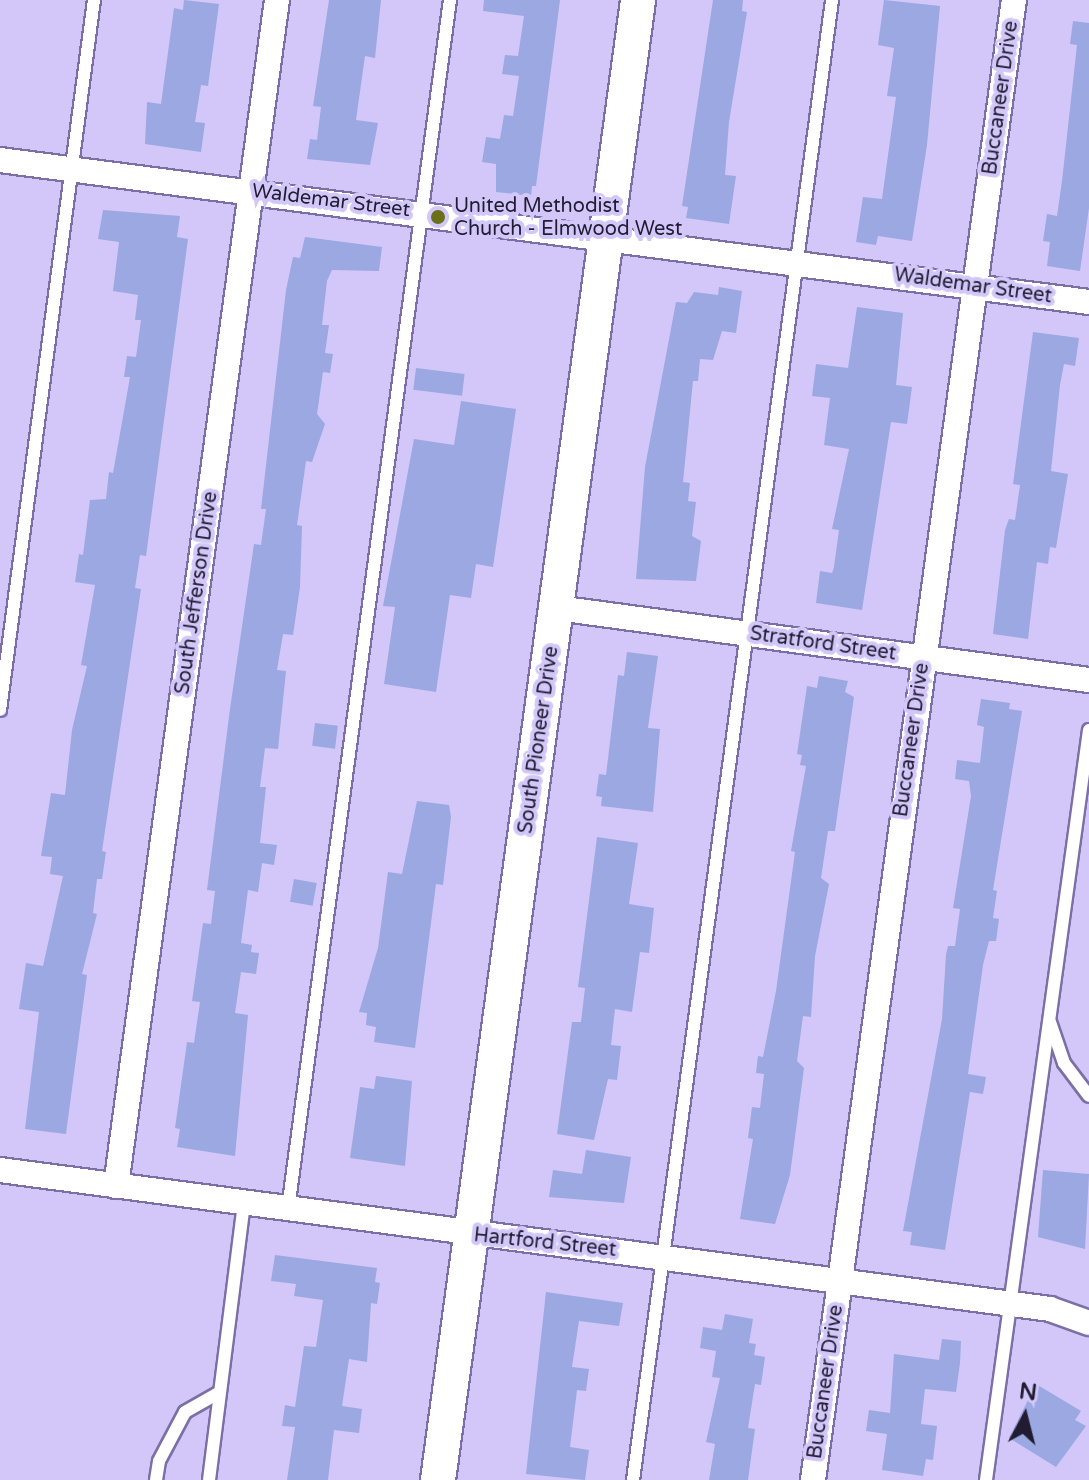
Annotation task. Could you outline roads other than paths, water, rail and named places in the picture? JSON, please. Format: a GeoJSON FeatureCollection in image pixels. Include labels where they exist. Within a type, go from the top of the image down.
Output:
{"type":"FeatureCollection","features":[{"type":"Feature","properties":{"kind":"street","name":"South Jefferson Drive"},"geometry":{"type":"LineString","coordinates":[[116,1186],[277,0]]}},
{"type":"Feature","properties":{"kind":"street","name":"South Pioneer Drive"},"geometry":{"type":"LineString","coordinates":[[438,1480],[638,0]]}},
{"type":"Feature","properties":{"kind":"street","name":"Buccaneer Drive"},"geometry":{"type":"LineString","coordinates":[[813,1480],[1014,0]]}},
{"type":"Feature","properties":{"kind":"street","name":"Waldemar Street"},"geometry":{"type":"LineString","coordinates":[[0,160],[606,236],[1089,302]]}},
{"type":"Feature","properties":{"kind":"street","name":"Stratford Street"},"geometry":{"type":"LineString","coordinates":[[557,608],[1089,680]]}},
{"type":"Feature","properties":{"kind":"street","name":"Hartford Street"},"geometry":{"type":"LineString","coordinates":[[0,1170],[1050,1309],[1089,1323]]}},
{"type":"Feature","properties":{"kind":"lane"},"geometry":{"type":"LineString","coordinates":[[0,710],[94,0]]}},
{"type":"Feature","properties":{"kind":"lane"},"geometry":{"type":"LineString","coordinates":[[288,1209],[450,0]]}},
{"type":"Feature","properties":{"kind":"lane"},"geometry":{"type":"LineString","coordinates":[[633,1480],[660,1255],[832,0]]}},
{"type":"Feature","properties":{"kind":"lane"},"geometry":{"type":"LineString","coordinates":[[986,1480],[1007,1304],[1089,730]]}},
{"type":"Feature","properties":{"kind":"lane"},"geometry":{"type":"LineString","coordinates":[[1049,1021],[1064,1063],[1089,1096]]}},
{"type":"Feature","properties":{"kind":"lane"},"geometry":{"type":"LineString","coordinates":[[209,1480],[244,1204]]}},
{"type":"Feature","properties":{"kind":"lane"},"geometry":{"type":"LineString","coordinates":[[156,1480],[159,1461],[185,1412],[220,1392]]}},
{"type":"Feature","properties":{"kind":"place","name":"United Methodist Church - Elmwood West"},"geometry":{"type":"Point","coordinates":[438,217]}}]}
